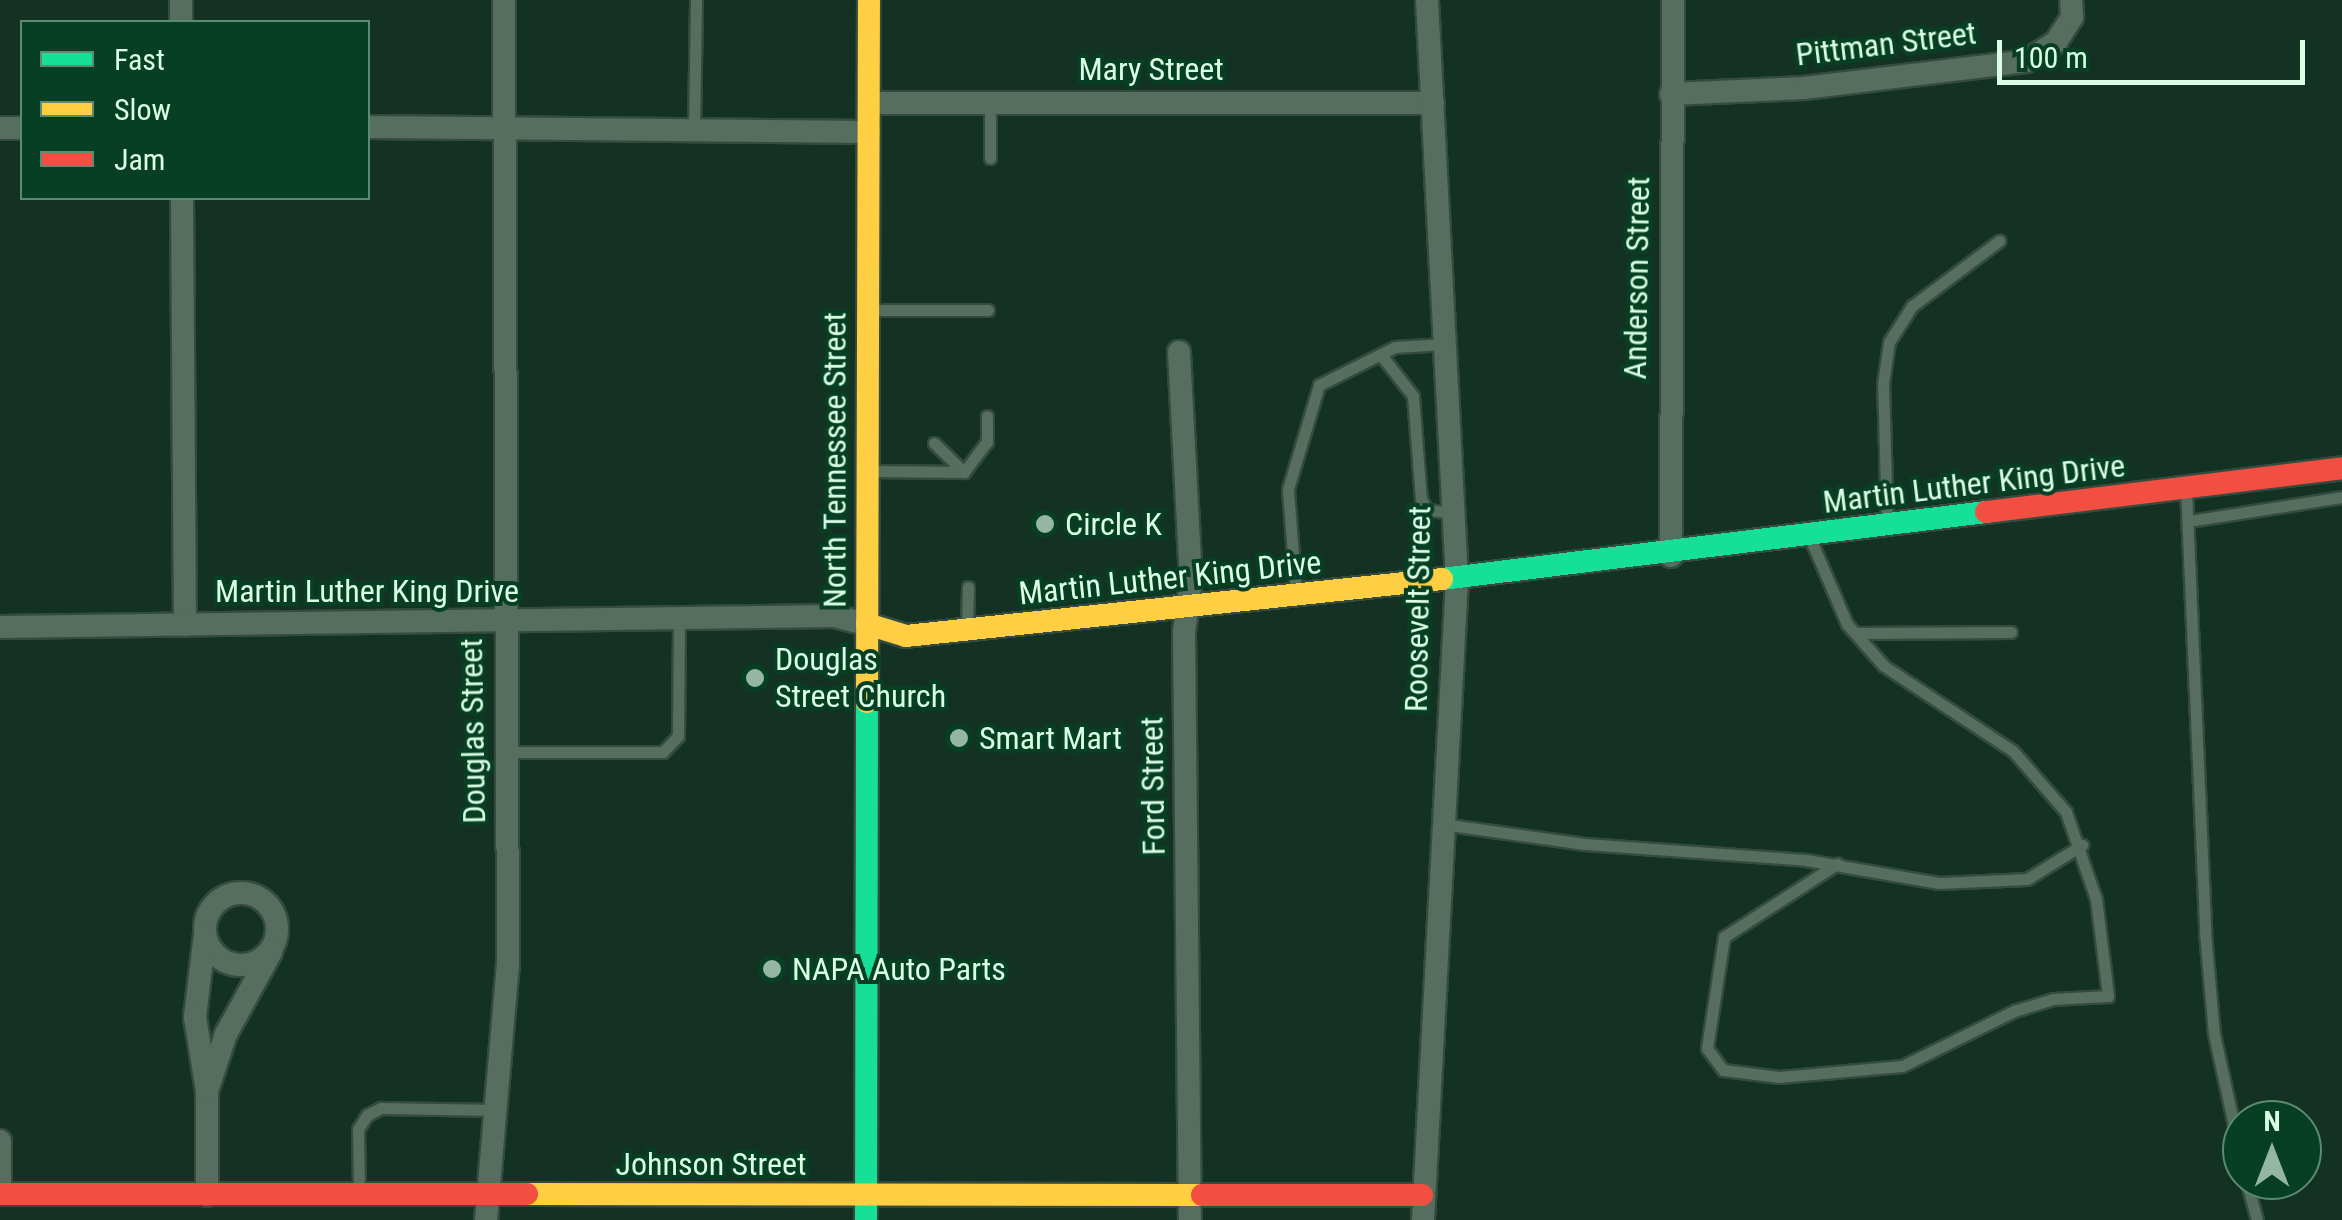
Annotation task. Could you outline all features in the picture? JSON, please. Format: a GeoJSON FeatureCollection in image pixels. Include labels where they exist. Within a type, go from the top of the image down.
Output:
{"type":"FeatureCollection","features":[{"type":"Feature","properties":{"kind":"street","name":"Douglas Street"},"geometry":{"type":"LineString","coordinates":[[486,1220],[508,978],[504,0]]}},
{"type":"Feature","properties":{"kind":"street","name":"North Tennessee Street"},"geometry":{"type":"LineString","coordinates":[[866,1208],[868,0]]}},
{"type":"Feature","properties":{"kind":"street","name":"Roosevelt Street"},"geometry":{"type":"LineString","coordinates":[[1423,1220],[1457,580],[1427,0]]}},
{"type":"Feature","properties":{"kind":"street","name":"Anderson Street"},"geometry":{"type":"LineString","coordinates":[[1670,556],[1673,0]]}},
{"type":"Feature","properties":{"kind":"street","name":"Pittman Street"},"geometry":{"type":"LineString","coordinates":[[1671,94],[1804,88],[2026,61],[2056,42],[2072,17],[2071,0]]}},
{"type":"Feature","properties":{"kind":"street","name":"Mary Street"},"geometry":{"type":"LineString","coordinates":[[868,103],[1433,103]]}},
{"type":"Feature","properties":{"kind":"street"},"geometry":{"type":"LineString","coordinates":[[370,127],[869,132]]}},
{"type":"Feature","properties":{"kind":"street"},"geometry":{"type":"LineString","coordinates":[[182,200],[186,625]]}},
{"type":"Feature","properties":{"kind":"street","name":"Ford Street"},"geometry":{"type":"LineString","coordinates":[[1179,352],[1188,608],[1190,1208]]}},
{"type":"Feature","properties":{"kind":"street","name":"Martin Luther King Drive"},"geometry":{"type":"LineString","coordinates":[[0,626],[504,623],[834,616],[906,636],[1670,556],[2186,489],[2341,473]]}},
{"type":"Feature","properties":{"kind":"street"},"geometry":{"type":"LineString","coordinates":[[207,1090],[226,1034],[270,952],[278,924],[273,911],[251,894],[223,898],[206,920],[195,1017],[198,1062],[207,1090],[207,1195]]}},
{"type":"Feature","properties":{"kind":"street"},"geometry":{"type":"LineString","coordinates":[[205,934],[219,958],[232,964],[246,966],[270,952]]}},
{"type":"Feature","properties":{"kind":"street"},"geometry":{"type":"LineString","coordinates":[[0,1142],[0,1194]]}},
{"type":"Feature","properties":{"kind":"street","name":"Johnson Street"},"geometry":{"type":"LineString","coordinates":[[0,1194],[487,1195],[866,1208],[1190,1208],[1422,1195]]}},
{"type":"Feature","properties":{"kind":"lane"},"geometry":{"type":"LineString","coordinates":[[694,130],[696,0]]}},
{"type":"Feature","properties":{"kind":"lane"},"geometry":{"type":"LineString","coordinates":[[990,103],[990,158]]}},
{"type":"Feature","properties":{"kind":"lane"},"geometry":{"type":"LineString","coordinates":[[1887,528],[1882,384],[1889,342],[1912,306],[2000,241]]}},
{"type":"Feature","properties":{"kind":"lane"},"geometry":{"type":"LineString","coordinates":[[868,310],[988,310]]}},
{"type":"Feature","properties":{"kind":"lane"},"geometry":{"type":"LineString","coordinates":[[1296,597],[1288,489],[1318,385],[1395,347],[1445,344]]}},
{"type":"Feature","properties":{"kind":"lane"},"geometry":{"type":"LineString","coordinates":[[1381,355],[1413,396],[1421,499],[1427,510],[1454,513]]}},
{"type":"Feature","properties":{"kind":"lane"},"geometry":{"type":"LineString","coordinates":[[964,472],[987,442],[988,416]]}},
{"type":"Feature","properties":{"kind":"lane"},"geometry":{"type":"LineString","coordinates":[[934,443],[964,472]]}},
{"type":"Feature","properties":{"kind":"lane"},"geometry":{"type":"LineString","coordinates":[[868,471],[964,472]]}},
{"type":"Feature","properties":{"kind":"lane"},"geometry":{"type":"LineString","coordinates":[[2186,489],[2205,932],[2214,1034],[2228,1100]]}},
{"type":"Feature","properties":{"kind":"lane"},"geometry":{"type":"LineString","coordinates":[[2190,521],[2342,497]]}},
{"type":"Feature","properties":{"kind":"lane"},"geometry":{"type":"LineString","coordinates":[[1810,538],[1856,633],[1884,666],[2013,750],[2066,812],[2082,845],[2108,996],[2053,999],[2016,1010],[1902,1066],[1779,1077],[1722,1070],[1708,1048],[1724,936],[1837,864]]}},
{"type":"Feature","properties":{"kind":"lane"},"geometry":{"type":"LineString","coordinates":[[967,632],[968,587]]}},
{"type":"Feature","properties":{"kind":"lane"},"geometry":{"type":"LineString","coordinates":[[506,752],[663,752],[678,736],[679,620]]}},
{"type":"Feature","properties":{"kind":"lane"},"geometry":{"type":"LineString","coordinates":[[1856,633],[2011,632]]}},
{"type":"Feature","properties":{"kind":"lane"},"geometry":{"type":"LineString","coordinates":[[1442,824],[1585,844],[1837,864],[1939,883],[2027,879],[2082,845]]}},
{"type":"Feature","properties":{"kind":"lane"},"geometry":{"type":"LineString","coordinates":[[359,1196],[358,1129],[367,1115],[381,1108],[498,1110]]}},
{"type":"Feature","properties":{"kind":"traffic: fast"},"geometry":{"type":"LineString","coordinates":[[1442,579],[1986,512]]}},
{"type":"Feature","properties":{"kind":"traffic: fast"},"geometry":{"type":"LineString","coordinates":[[866,1220],[867,702]]}},
{"type":"Feature","properties":{"kind":"traffic: slow"},"geometry":{"type":"LineString","coordinates":[[867,702],[869,0]]}},
{"type":"Feature","properties":{"kind":"traffic: slow"},"geometry":{"type":"LineString","coordinates":[[867,624],[906,636],[1442,579]]}},
{"type":"Feature","properties":{"kind":"traffic: slow"},"geometry":{"type":"LineString","coordinates":[[527,1194],[1202,1195]]}},
{"type":"Feature","properties":{"kind":"traffic: jam"},"geometry":{"type":"LineString","coordinates":[[1986,512],[2342,468]]}},
{"type":"Feature","properties":{"kind":"traffic: jam"},"geometry":{"type":"LineString","coordinates":[[0,1194],[527,1194]]}},
{"type":"Feature","properties":{"kind":"traffic: jam"},"geometry":{"type":"LineString","coordinates":[[1202,1195],[1422,1195]]}},
{"type":"Feature","properties":{"kind":"place","name":"Circle K"},"geometry":{"type":"Point","coordinates":[1045,524]}},
{"type":"Feature","properties":{"kind":"place","name":"Douglas Street Church"},"geometry":{"type":"Point","coordinates":[755,678]}},
{"type":"Feature","properties":{"kind":"place","name":"Smart Mart"},"geometry":{"type":"Point","coordinates":[959,738]}},
{"type":"Feature","properties":{"kind":"place","name":"NAPA Auto Parts"},"geometry":{"type":"Point","coordinates":[772,969]}}]}
